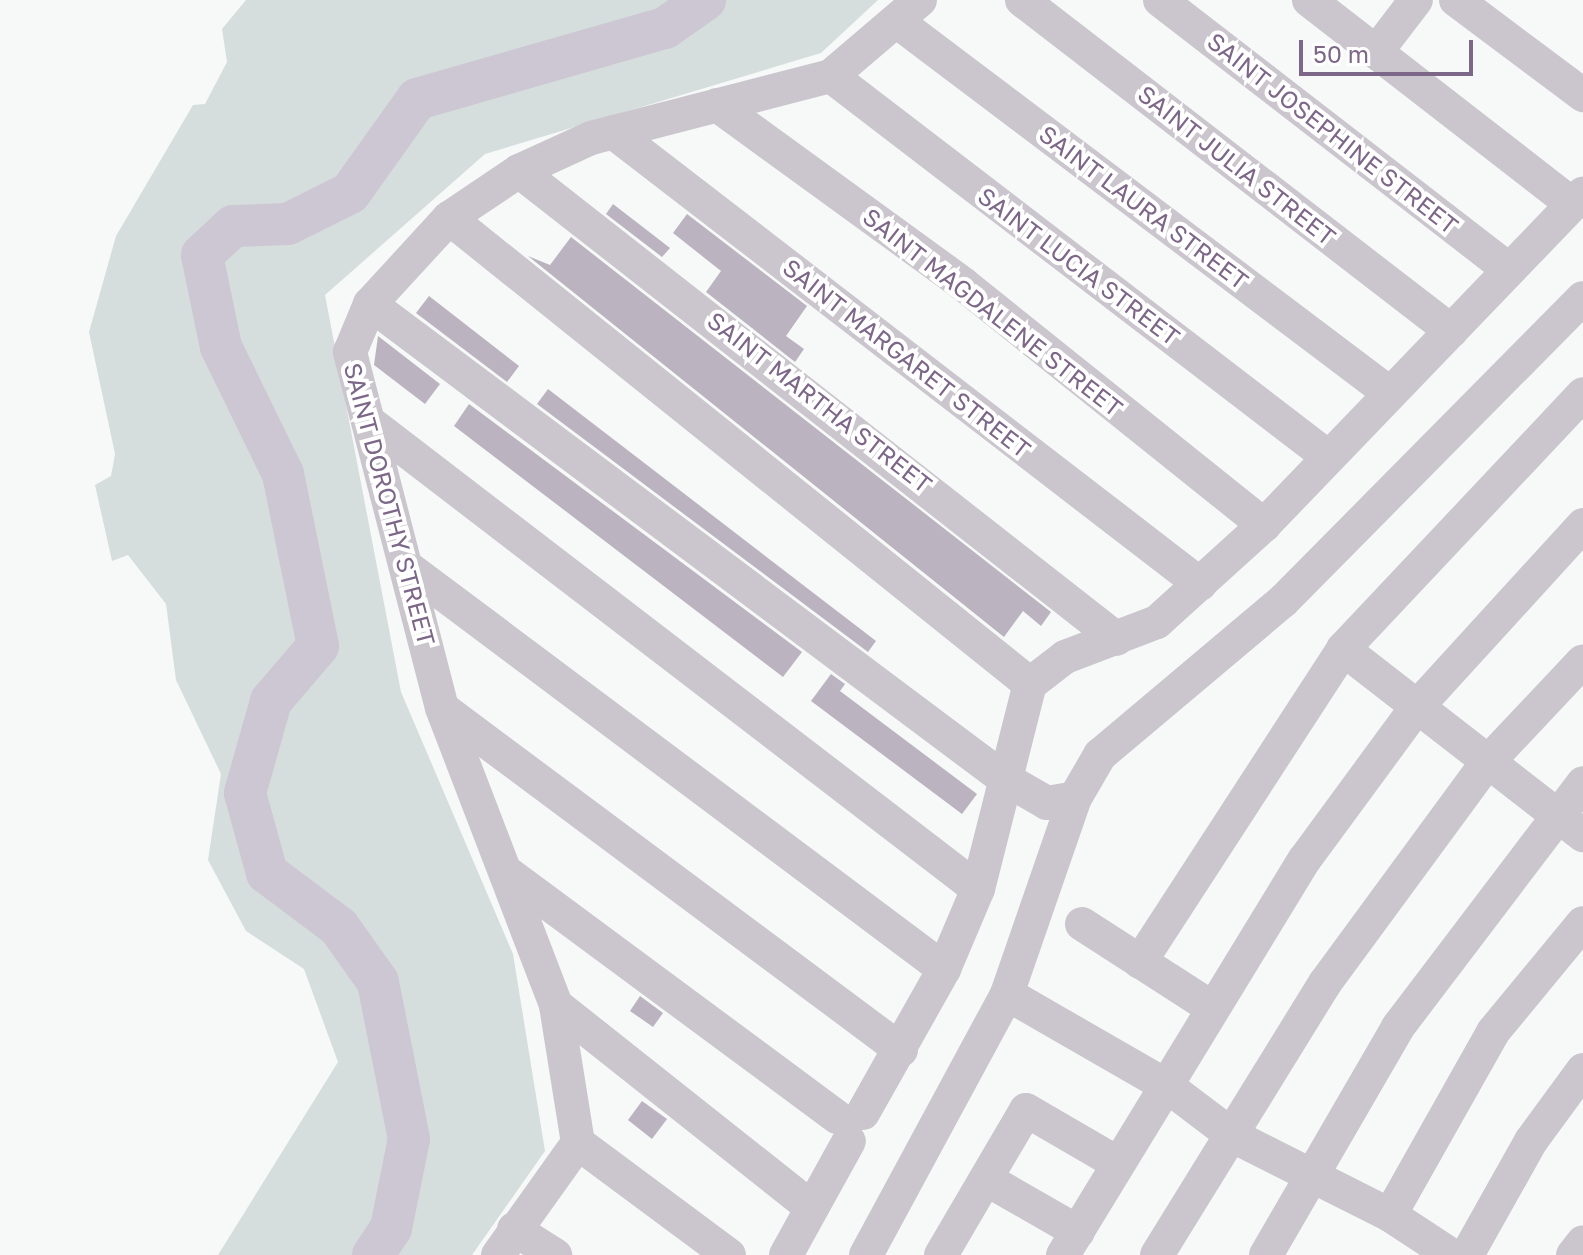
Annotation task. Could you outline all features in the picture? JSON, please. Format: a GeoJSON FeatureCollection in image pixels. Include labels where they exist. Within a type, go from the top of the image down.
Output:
{"type":"FeatureCollection","features":[{"type":"Feature","properties":{"kind":"street","name":"SAINT JULIA STREET"},"geometry":{"type":"LineString","coordinates":[[1022,0],[1451,331]]}},
{"type":"Feature","properties":{"kind":"street","name":"SAINT JOSEPHINE STREET"},"geometry":{"type":"LineString","coordinates":[[1160,0],[1506,267]]}},
{"type":"Feature","properties":{"kind":"street"},"geometry":{"type":"LineString","coordinates":[[786,1255],[850,1123],[901,1050],[944,969],[978,889],[1002,777],[1030,684],[1065,657],[1157,622],[1200,584],[1264,525],[1388,392],[1451,331],[1506,267],[1578,199],[1309,0]]}},
{"type":"Feature","properties":{"kind":"street"},"geometry":{"type":"LineString","coordinates":[[1377,51],[1416,0]]}},
{"type":"Feature","properties":{"kind":"street"},"geometry":{"type":"LineString","coordinates":[[1456,0],[1583,95]]}},
{"type":"Feature","properties":{"kind":"street","name":"SAINT DOROTHY STREET"},"geometry":{"type":"LineString","coordinates":[[578,1143],[556,1005],[442,708],[373,425],[350,352],[370,304],[449,218],[519,171],[613,132],[831,76],[909,12]]}},
{"type":"Feature","properties":{"kind":"street","name":"SAINT LAURA STREET"},"geometry":{"type":"LineString","coordinates":[[909,12],[1388,392]]}},
{"type":"Feature","properties":{"kind":"street","name":"SAINT LUCIA STREET"},"geometry":{"type":"LineString","coordinates":[[831,76],[1327,456]]}},
{"type":"Feature","properties":{"kind":"street","name":"SAINT MAGDALENE STREET"},"geometry":{"type":"LineString","coordinates":[[717,105],[963,284],[1264,525]]}},
{"type":"Feature","properties":{"kind":"street","name":"SAINT MARGARET STREET"},"geometry":{"type":"LineString","coordinates":[[613,132],[1200,584]]}},
{"type":"Feature","properties":{"kind":"street","name":"SAINT MARTHA STREET"},"geometry":{"type":"LineString","coordinates":[[519,171],[1117,639]]}},
{"type":"Feature","properties":{"kind":"street"},"geometry":{"type":"LineString","coordinates":[[449,218],[1030,684]]}},
{"type":"Feature","properties":{"kind":"street"},"geometry":{"type":"LineString","coordinates":[[866,1255],[1007,994],[1075,798],[1100,755],[1283,601],[1583,298]]}},
{"type":"Feature","properties":{"kind":"street"},"geometry":{"type":"LineString","coordinates":[[370,304],[1002,777],[1047,803],[1075,798]]}},
{"type":"Feature","properties":{"kind":"street"},"geometry":{"type":"LineString","coordinates":[[1140,962],[1343,649],[1583,394]]}},
{"type":"Feature","properties":{"kind":"street"},"geometry":{"type":"LineString","coordinates":[[373,425],[978,889]]}},
{"type":"Feature","properties":{"kind":"street"},"geometry":{"type":"LineString","coordinates":[[986,1179],[1070,1244],[1167,1086],[1211,1007],[1305,859],[1416,708],[1583,525]]}},
{"type":"Feature","properties":{"kind":"street"},"geometry":{"type":"LineString","coordinates":[[407,567],[944,969]]}},
{"type":"Feature","properties":{"kind":"street"},"geometry":{"type":"LineString","coordinates":[[1343,649],[1486,764],[1583,835]]}},
{"type":"Feature","properties":{"kind":"street"},"geometry":{"type":"LineString","coordinates":[[1157,1255],[1325,983],[1486,764],[1583,661]]}},
{"type":"Feature","properties":{"kind":"street"},"geometry":{"type":"LineString","coordinates":[[442,708],[901,1050]]}},
{"type":"Feature","properties":{"kind":"street"},"geometry":{"type":"LineString","coordinates":[[1266,1255],[1314,1178],[1398,1027],[1554,814],[1583,783]]}},
{"type":"Feature","properties":{"kind":"street"},"geometry":{"type":"LineString","coordinates":[[506,872],[850,1123]]}},
{"type":"Feature","properties":{"kind":"street"},"geometry":{"type":"LineString","coordinates":[[1390,1215],[1493,1032],[1583,923]]}},
{"type":"Feature","properties":{"kind":"street"},"geometry":{"type":"LineString","coordinates":[[1082,924],[1211,1007]]}},
{"type":"Feature","properties":{"kind":"street"},"geometry":{"type":"LineString","coordinates":[[1007,994],[1167,1086],[1233,1136],[1390,1215],[1410,1244],[1451,1255]]}},
{"type":"Feature","properties":{"kind":"street"},"geometry":{"type":"LineString","coordinates":[[556,1005],[811,1207]]}},
{"type":"Feature","properties":{"kind":"street"},"geometry":{"type":"LineString","coordinates":[[1467,1255],[1531,1141],[1583,1070]]}},
{"type":"Feature","properties":{"kind":"street"},"geometry":{"type":"LineString","coordinates":[[952,1251],[986,1179],[1026,1110],[1117,1163]]}},
{"type":"Feature","properties":{"kind":"street"},"geometry":{"type":"LineString","coordinates":[[555,1255],[506,1242],[578,1143],[729,1255]]}},
{"type":"Feature","properties":{"kind":"street"},"geometry":{"type":"LineString","coordinates":[[1573,1255],[1583,1242]]}},
{"type":"Feature","properties":{"kind":"shaded area"},"geometry":{"type":"Polygon","coordinates":[[[246,0],[878,0],[821,53],[485,154],[325,295],[401,692],[513,954],[545,1151],[472,1255],[218,1255],[338,1062],[304,969],[246,931],[208,860],[221,774],[176,680],[166,604],[128,555],[112,561],[95,485],[111,476],[115,454],[89,332],[116,236],[193,105],[205,104],[227,62],[222,29],[246,0]]]}},
{"type":"Feature","properties":{"kind":"building"},"geometry":{"type":"Polygon","coordinates":[[[613,204],[670,248],[662,257],[606,214],[613,204]]]}},
{"type":"Feature","properties":{"kind":"building"},"geometry":{"type":"Polygon","coordinates":[[[687,214],[807,306],[786,336],[804,349],[795,362],[706,292],[721,271],[673,233],[687,214]]]}},
{"type":"Feature","properties":{"kind":"building"},"geometry":{"type":"Polygon","coordinates":[[[571,237],[1051,612],[1041,626],[1023,611],[1004,637],[528,256],[550,265],[571,237]]]}},
{"type":"Feature","properties":{"kind":"building"},"geometry":{"type":"Polygon","coordinates":[[[429,296],[519,366],[507,382],[416,313],[429,296]]]}},
{"type":"Feature","properties":{"kind":"building"},"geometry":{"type":"Polygon","coordinates":[[[378,336],[440,384],[425,404],[374,365],[378,336]]]}},
{"type":"Feature","properties":{"kind":"building"},"geometry":{"type":"Polygon","coordinates":[[[548,389],[876,641],[868,652],[537,404],[548,389]]]}},
{"type":"Feature","properties":{"kind":"building"},"geometry":{"type":"Polygon","coordinates":[[[469,404],[802,652],[783,677],[454,426],[469,404]]]}},
{"type":"Feature","properties":{"kind":"building"},"geometry":{"type":"Polygon","coordinates":[[[831,674],[845,684],[840,691],[977,794],[962,814],[811,701],[831,674]]]}},
{"type":"Feature","properties":{"kind":"building"},"geometry":{"type":"Polygon","coordinates":[[[640,996],[663,1013],[653,1027],[630,1011],[640,996]]]}},
{"type":"Feature","properties":{"kind":"building"},"geometry":{"type":"Polygon","coordinates":[[[642,1101],[667,1119],[652,1139],[628,1120],[642,1101]]]}},
{"type":"Feature","properties":{"kind":"waterway"},"geometry":{"type":"LineString","coordinates":[[373,1255],[391,1228],[409,1139],[378,982],[339,927],[267,873],[245,793],[271,701],[318,646],[283,474],[221,347],[202,255],[233,226],[288,224],[350,193],[417,99],[665,28],[705,0]]}}]}
